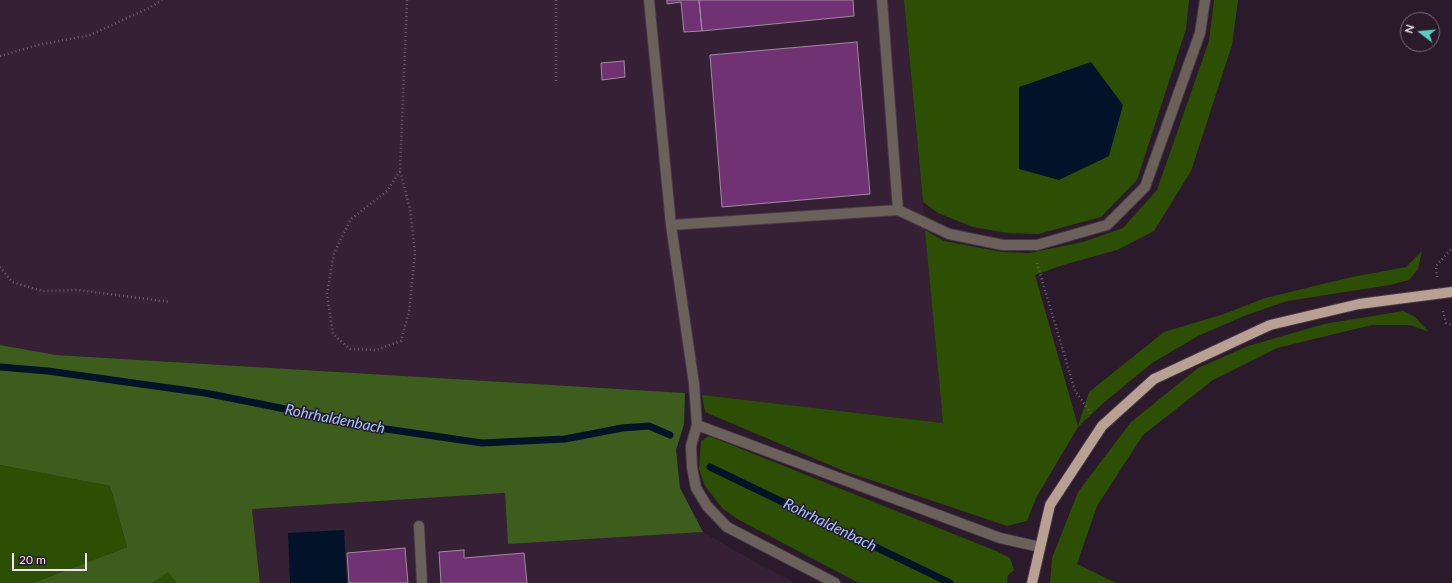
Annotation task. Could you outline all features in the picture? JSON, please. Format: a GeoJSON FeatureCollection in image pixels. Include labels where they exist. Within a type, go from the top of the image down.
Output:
{"type":"FeatureCollection","features":[{"type":"Feature","properties":{"kind":"main road"},"geometry":{"type":"LineString","coordinates":[[1032,583],[1050,505],[1102,426],[1154,379],[1270,325],[1359,304],[1452,292]]}},
{"type":"Feature","properties":{"kind":"lane"},"geometry":{"type":"LineString","coordinates":[[649,0],[671,225],[694,384],[697,425],[691,446],[692,467],[696,488],[707,506],[727,527],[835,583]]}},
{"type":"Feature","properties":{"kind":"lane"},"geometry":{"type":"LineString","coordinates":[[882,0],[898,210]]}},
{"type":"Feature","properties":{"kind":"lane"},"geometry":{"type":"LineString","coordinates":[[671,225],[898,210],[949,234],[1003,245],[1037,245],[1107,225],[1145,188],[1200,33],[1205,0]]}},
{"type":"Feature","properties":{"kind":"lane"},"geometry":{"type":"LineString","coordinates":[[697,425],[710,428],[1000,538],[1040,547]]}},
{"type":"Feature","properties":{"kind":"lane"},"geometry":{"type":"LineString","coordinates":[[419,526],[422,583]]}},
{"type":"Feature","properties":{"kind":"path"},"geometry":{"type":"LineString","coordinates":[[0,56],[38,45],[90,35],[151,7],[162,0]]}},
{"type":"Feature","properties":{"kind":"path"},"geometry":{"type":"LineString","coordinates":[[400,171],[387,191],[351,219],[334,253],[327,294],[333,334],[350,349],[376,350],[401,341],[409,312],[415,253],[410,208],[400,171],[407,0]]}},
{"type":"Feature","properties":{"kind":"path"},"geometry":{"type":"LineString","coordinates":[[556,0],[556,84]]}},
{"type":"Feature","properties":{"kind":"path"},"geometry":{"type":"LineString","coordinates":[[1037,245],[1037,264],[1075,391],[1102,426]]}},
{"type":"Feature","properties":{"kind":"path"},"geometry":{"type":"LineString","coordinates":[[0,267],[12,282],[42,291],[78,290],[170,302]]}},
{"type":"Feature","properties":{"kind":"shaded area"},"geometry":{"type":"Polygon","coordinates":[[[0,0],[904,0],[943,423],[685,393],[56,355],[0,345],[0,0]]]}},
{"type":"Feature","properties":{"kind":"shaded area"},"geometry":{"type":"Polygon","coordinates":[[[505,493],[508,544],[703,532],[762,566],[796,583],[260,583],[252,509],[505,493]]]}},
{"type":"Feature","properties":{"kind":"green space"},"geometry":{"type":"Polygon","coordinates":[[[904,0],[1189,0],[1186,29],[1137,180],[1101,217],[1038,234],[1008,233],[973,227],[938,213],[923,202],[904,0]]]}},
{"type":"Feature","properties":{"kind":"green space"},"geometry":{"type":"Polygon","coordinates":[[[1214,0],[1238,0],[1232,45],[1191,171],[1154,231],[1117,250],[1063,265],[1035,275],[1078,426],[1089,392],[1164,332],[1224,314],[1265,298],[1352,277],[1406,267],[1422,251],[1418,269],[1409,280],[1390,285],[1287,301],[1244,316],[1198,336],[1152,363],[1101,405],[1078,427],[1036,498],[1027,521],[1007,526],[844,471],[705,412],[702,395],[943,423],[925,230],[944,241],[1002,252],[1029,253],[1083,242],[1123,228],[1157,190],[1209,41],[1214,0]]]}},
{"type":"Feature","properties":{"kind":"green space"},"geometry":{"type":"Polygon","coordinates":[[[1403,311],[1415,317],[1429,332],[1410,325],[1372,325],[1277,348],[1213,380],[1143,435],[1097,506],[1077,564],[1116,583],[1050,583],[1052,558],[1078,492],[1131,422],[1198,368],[1248,346],[1324,324],[1403,311]]]}},
{"type":"Feature","properties":{"kind":"green space"},"geometry":{"type":"Polygon","coordinates":[[[0,345],[56,355],[685,393],[684,424],[676,450],[680,488],[703,532],[508,544],[505,493],[252,509],[260,583],[177,583],[168,572],[152,583],[33,583],[127,547],[110,486],[0,465],[0,345]]]}},
{"type":"Feature","properties":{"kind":"green space"},"geometry":{"type":"Polygon","coordinates":[[[709,436],[996,551],[1010,558],[1014,570],[1008,575],[1007,583],[859,583],[739,520],[722,508],[705,486],[699,469],[701,441],[709,436]]]}},
{"type":"Feature","properties":{"kind":"green space"},"geometry":{"type":"Polygon","coordinates":[[[0,465],[110,486],[127,547],[33,583],[0,583],[0,465]]]}},
{"type":"Feature","properties":{"kind":"green space"},"geometry":{"type":"Polygon","coordinates":[[[168,571],[177,583],[152,583],[168,571]]]}},
{"type":"Feature","properties":{"kind":"water"},"geometry":{"type":"Polygon","coordinates":[[[1091,62],[1123,105],[1109,156],[1059,180],[1019,169],[1019,87],[1091,62]]]}},
{"type":"Feature","properties":{"kind":"water"},"geometry":{"type":"Polygon","coordinates":[[[344,530],[347,583],[290,583],[288,533],[344,530]]]}},
{"type":"Feature","properties":{"kind":"building"},"geometry":{"type":"Polygon","coordinates":[[[667,0],[699,0],[702,31],[684,32],[681,2],[667,4],[667,0]]]}},
{"type":"Feature","properties":{"kind":"building"},"geometry":{"type":"Polygon","coordinates":[[[699,0],[853,0],[854,16],[702,31],[699,0]]]}},
{"type":"Feature","properties":{"kind":"building"},"geometry":{"type":"Polygon","coordinates":[[[857,42],[870,194],[722,207],[710,55],[857,42]]]}},
{"type":"Feature","properties":{"kind":"building"},"geometry":{"type":"Polygon","coordinates":[[[624,61],[625,77],[602,80],[601,63],[624,61]]]}},
{"type":"Feature","properties":{"kind":"building"},"geometry":{"type":"Polygon","coordinates":[[[405,548],[408,583],[349,583],[347,553],[405,548]]]}},
{"type":"Feature","properties":{"kind":"building"},"geometry":{"type":"Polygon","coordinates":[[[464,550],[464,558],[524,553],[527,583],[441,583],[439,552],[464,550]]]}},
{"type":"Feature","properties":{"kind":"waterway","name":"Rohrhaldenbach"},"geometry":{"type":"LineString","coordinates":[[0,367],[48,371],[205,393],[386,429],[482,443],[565,439],[622,428],[649,426],[670,435]]}},
{"type":"Feature","properties":{"kind":"waterway","name":"Rohrhaldenbach"},"geometry":{"type":"LineString","coordinates":[[710,467],[950,583]]}}]}
